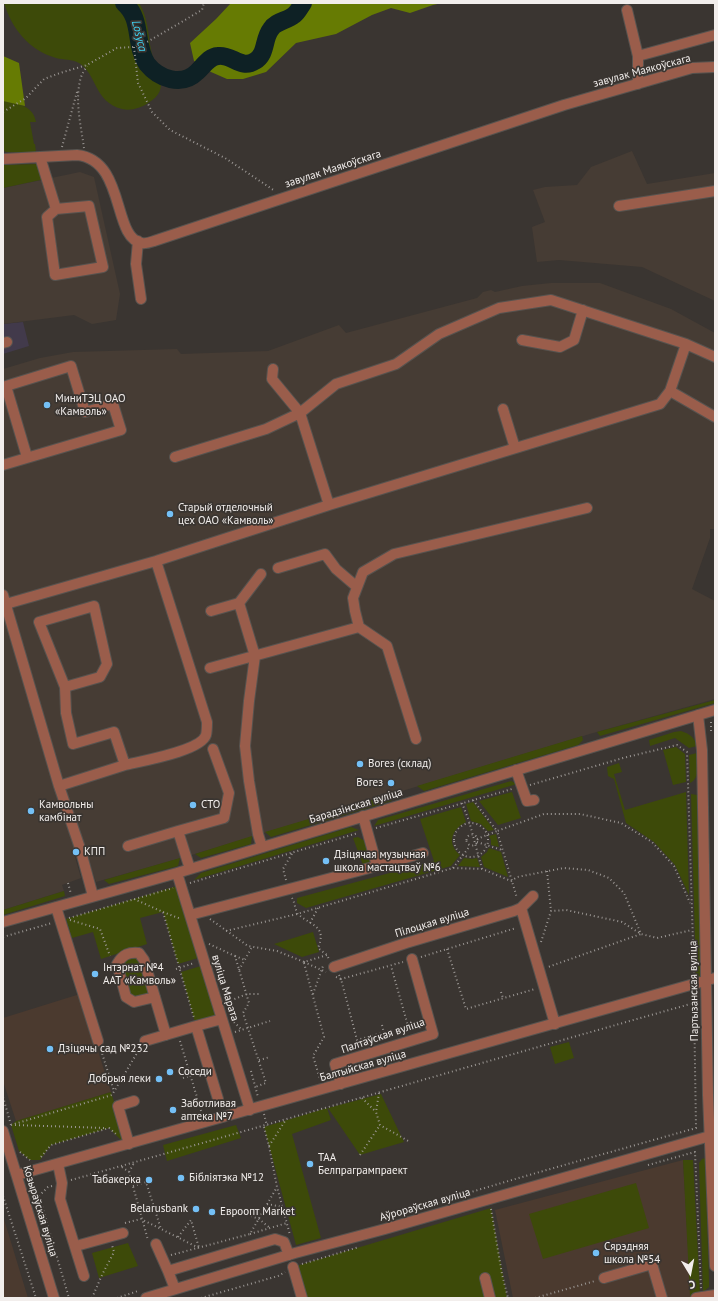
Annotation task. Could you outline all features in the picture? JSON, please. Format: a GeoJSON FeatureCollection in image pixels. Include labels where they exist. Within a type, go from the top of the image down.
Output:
{"type":"FeatureCollection","features":[{"type":"Feature","properties":{"kind":"street"},"geometry":{"type":"LineString","coordinates":[[626,10],[638,56],[638,84]]}},
{"type":"Feature","properties":{"kind":"street"},"geometry":{"type":"LineString","coordinates":[[638,56],[715,35]]}},
{"type":"Feature","properties":{"kind":"street","name":"завулак Маякоўскага"},"geometry":{"type":"LineString","coordinates":[[138,241],[143,244],[154,241],[564,105],[692,68],[715,67]]}},
{"type":"Feature","properties":{"kind":"street"},"geometry":{"type":"LineString","coordinates":[[3,159],[60,155],[85,156],[96,160],[105,171],[111,184],[127,228],[133,239],[138,241],[136,264],[141,299]]}},
{"type":"Feature","properties":{"kind":"street"},"geometry":{"type":"LineString","coordinates":[[40,157],[56,210]]}},
{"type":"Feature","properties":{"kind":"street"},"geometry":{"type":"LineString","coordinates":[[619,206],[711,190],[715,191]]}},
{"type":"Feature","properties":{"kind":"street"},"geometry":{"type":"LineString","coordinates":[[89,206],[103,267],[55,275],[47,217],[56,210],[89,206]]}},
{"type":"Feature","properties":{"kind":"street"},"geometry":{"type":"LineString","coordinates":[[176,457],[266,430],[300,413],[336,384],[396,364],[439,334],[498,308],[551,300],[686,344],[715,357]]}},
{"type":"Feature","properties":{"kind":"street"},"geometry":{"type":"LineString","coordinates":[[522,340],[560,347],[574,340],[583,310]]}},
{"type":"Feature","properties":{"kind":"street"},"geometry":{"type":"LineString","coordinates":[[93,896],[80,848],[59,786],[4,600],[156,561],[329,505],[660,404],[670,391],[686,344]]}},
{"type":"Feature","properties":{"kind":"street"},"geometry":{"type":"LineString","coordinates":[[3,465],[121,430],[114,404],[85,412],[72,366],[6,386],[27,457]]}},
{"type":"Feature","properties":{"kind":"street"},"geometry":{"type":"LineString","coordinates":[[272,369],[272,379],[300,413],[329,505]]}},
{"type":"Feature","properties":{"kind":"street"},"geometry":{"type":"LineString","coordinates":[[670,391],[715,417]]}},
{"type":"Feature","properties":{"kind":"street"},"geometry":{"type":"LineString","coordinates":[[503,408],[515,448]]}},
{"type":"Feature","properties":{"kind":"street"},"geometry":{"type":"LineString","coordinates":[[416,739],[387,646],[359,626],[355,611],[354,598],[364,572],[394,554],[587,508]]}},
{"type":"Feature","properties":{"kind":"street"},"geometry":{"type":"LineString","coordinates":[[278,568],[326,554],[336,569],[358,587]]}},
{"type":"Feature","properties":{"kind":"street"},"geometry":{"type":"LineString","coordinates":[[59,786],[125,765],[189,749],[201,742],[206,736],[207,722],[156,561]]}},
{"type":"Feature","properties":{"kind":"street"},"geometry":{"type":"LineString","coordinates":[[211,610],[238,603],[261,574]]}},
{"type":"Feature","properties":{"kind":"street"},"geometry":{"type":"LineString","coordinates":[[238,603],[256,656],[249,701],[245,746],[249,781],[258,834],[262,847]]}},
{"type":"Feature","properties":{"kind":"street"},"geometry":{"type":"LineString","coordinates":[[65,687],[100,677],[107,664],[94,606],[39,622],[65,687],[66,714],[73,744],[114,732],[125,765]]}},
{"type":"Feature","properties":{"kind":"street"},"geometry":{"type":"LineString","coordinates":[[210,668],[359,626]]}},
{"type":"Feature","properties":{"kind":"street","name":"Барадзінская вуліца"},"geometry":{"type":"LineString","coordinates":[[3,922],[190,869],[715,710]]}},
{"type":"Feature","properties":{"kind":"street","name":"Партызанская вуліца"},"geometry":{"type":"LineString","coordinates":[[698,715],[702,756],[710,980],[710,1136],[715,1266]]}},
{"type":"Feature","properties":{"kind":"street"},"geometry":{"type":"LineString","coordinates":[[128,846],[224,818],[229,794],[213,749]]}},
{"type":"Feature","properties":{"kind":"street"},"geometry":{"type":"LineString","coordinates":[[516,770],[527,801],[534,800]]}},
{"type":"Feature","properties":{"kind":"street"},"geometry":{"type":"LineString","coordinates":[[363,816],[377,866]]}},
{"type":"Feature","properties":{"kind":"street"},"geometry":{"type":"LineString","coordinates":[[178,831],[190,869]]}},
{"type":"Feature","properties":{"kind":"street"},"geometry":{"type":"LineString","coordinates":[[191,918],[423,853]]}},
{"type":"Feature","properties":{"kind":"street","name":"вуліца Марата"},"geometry":{"type":"LineString","coordinates":[[177,872],[250,1110]]}},
{"type":"Feature","properties":{"kind":"street","name":"Пілоцкая вуліца"},"geometry":{"type":"LineString","coordinates":[[331,972],[406,943],[514,911],[521,908],[534,896]]}},
{"type":"Feature","properties":{"kind":"street"},"geometry":{"type":"LineString","coordinates":[[56,907],[64,920],[98,1041]]}},
{"type":"Feature","properties":{"kind":"street"},"geometry":{"type":"LineString","coordinates":[[521,908],[555,1024]]}},
{"type":"Feature","properties":{"kind":"street"},"geometry":{"type":"LineString","coordinates":[[155,997],[134,1002],[126,997],[117,964],[126,954],[139,953],[144,960],[155,997],[166,1035]]}},
{"type":"Feature","properties":{"kind":"street","name":"Палтаўская вуліца"},"geometry":{"type":"LineString","coordinates":[[341,1084],[335,1064],[433,1034],[412,959]]}},
{"type":"Feature","properties":{"kind":"street","name":"Балтыйская вуліца"},"geometry":{"type":"LineString","coordinates":[[17,1175],[710,980]]}},
{"type":"Feature","properties":{"kind":"street"},"geometry":{"type":"LineString","coordinates":[[145,1041],[222,1019]]}},
{"type":"Feature","properties":{"kind":"street"},"geometry":{"type":"LineString","coordinates":[[196,1026],[218,1099]]}},
{"type":"Feature","properties":{"kind":"street"},"geometry":{"type":"LineString","coordinates":[[129,1144],[118,1106],[134,1101]]}},
{"type":"Feature","properties":{"kind":"street","name":"Козыраўская вуліца"},"geometry":{"type":"LineString","coordinates":[[3,1131],[54,1298]]}},
{"type":"Feature","properties":{"kind":"street","name":"Аўрораўская вуліца"},"geometry":{"type":"LineString","coordinates":[[146,1298],[292,1254],[385,1229],[710,1136]]}},
{"type":"Feature","properties":{"kind":"street"},"geometry":{"type":"LineString","coordinates":[[58,1164],[62,1183],[60,1199],[76,1246],[84,1276]]}},
{"type":"Feature","properties":{"kind":"street"},"geometry":{"type":"LineString","coordinates":[[76,1246],[123,1233]]}},
{"type":"Feature","properties":{"kind":"street"},"geometry":{"type":"LineString","coordinates":[[168,1271],[275,1239],[284,1242],[292,1254]]}},
{"type":"Feature","properties":{"kind":"street"},"geometry":{"type":"LineString","coordinates":[[156,1244],[175,1289]]}},
{"type":"Feature","properties":{"kind":"street"},"geometry":{"type":"LineString","coordinates":[[604,1278],[652,1264],[662,1298]]}},
{"type":"Feature","properties":{"kind":"street"},"geometry":{"type":"LineString","coordinates":[[293,1267],[302,1298]]}},
{"type":"Feature","properties":{"kind":"street"},"geometry":{"type":"LineString","coordinates":[[486,1278],[490,1298]]}},
{"type":"Feature","properties":{"kind":"street"},"geometry":{"type":"LineString","coordinates":[[698,1298],[715,1295]]}},
{"type":"Feature","properties":{"kind":"path"},"geometry":{"type":"LineString","coordinates":[[3,112],[26,98],[44,79],[87,65],[118,48],[134,47],[147,42],[202,10],[204,3]]}},
{"type":"Feature","properties":{"kind":"path"},"geometry":{"type":"LineString","coordinates":[[134,47],[138,83],[152,112],[170,130],[225,158],[286,198]]}},
{"type":"Feature","properties":{"kind":"path"},"geometry":{"type":"LineString","coordinates":[[60,155],[80,78],[87,65]]}},
{"type":"Feature","properties":{"kind":"path"},"geometry":{"type":"LineString","coordinates":[[78,88],[79,114],[85,156]]}},
{"type":"Feature","properties":{"kind":"path"},"geometry":{"type":"LineString","coordinates":[[189,883],[462,803],[677,745],[687,752],[694,977]]}},
{"type":"Feature","properties":{"kind":"path"},"geometry":{"type":"LineString","coordinates":[[473,800],[497,831],[511,881],[521,908]]}},
{"type":"Feature","properties":{"kind":"path"},"geometry":{"type":"LineString","coordinates":[[462,803],[476,842],[482,869]]}},
{"type":"Feature","properties":{"kind":"path"},"geometry":{"type":"LineString","coordinates":[[453,868],[470,846],[487,835],[544,814],[580,814],[621,823],[652,842],[674,866],[692,906]]}},
{"type":"Feature","properties":{"kind":"path"},"geometry":{"type":"LineString","coordinates":[[470,824],[478,825],[487,835],[487,846],[479,855],[473,857],[463,855],[456,847],[455,837],[460,828],[470,824]]}},
{"type":"Feature","properties":{"kind":"path"},"geometry":{"type":"LineString","coordinates":[[473,835],[476,842],[502,850]]}},
{"type":"Feature","properties":{"kind":"path"},"geometry":{"type":"LineString","coordinates":[[470,846],[466,842],[466,838],[473,835]]}},
{"type":"Feature","properties":{"kind":"path"},"geometry":{"type":"LineString","coordinates":[[293,852],[283,869],[297,914],[318,928],[321,935],[321,941],[318,948],[327,955],[331,972],[341,979],[391,966],[525,925]]}},
{"type":"Feature","properties":{"kind":"path"},"geometry":{"type":"LineString","coordinates":[[226,931],[297,914],[453,868],[482,869],[511,881]]}},
{"type":"Feature","properties":{"kind":"path"},"geometry":{"type":"LineString","coordinates":[[511,881],[517,877],[564,868],[588,870],[609,878],[624,893],[631,907],[640,934]]}},
{"type":"Feature","properties":{"kind":"path"},"geometry":{"type":"LineString","coordinates":[[536,960],[551,911],[547,871]]}},
{"type":"Feature","properties":{"kind":"path"},"geometry":{"type":"LineString","coordinates":[[68,883],[70,890]]}},
{"type":"Feature","properties":{"kind":"path"},"geometry":{"type":"LineString","coordinates":[[3,938],[177,886]]}},
{"type":"Feature","properties":{"kind":"path"},"geometry":{"type":"LineString","coordinates":[[134,899],[187,922],[191,918],[207,917],[248,946],[277,951],[322,970],[331,972],[341,979],[357,1040],[408,1026],[391,966]]}},
{"type":"Feature","properties":{"kind":"path"},"geometry":{"type":"LineString","coordinates":[[310,922],[318,908]]}},
{"type":"Feature","properties":{"kind":"path"},"geometry":{"type":"LineString","coordinates":[[551,911],[566,910],[622,922],[640,934],[657,938],[692,930]]}},
{"type":"Feature","properties":{"kind":"path"},"geometry":{"type":"LineString","coordinates":[[163,912],[196,1026]]}},
{"type":"Feature","properties":{"kind":"path"},"geometry":{"type":"LineString","coordinates":[[64,920],[100,929],[112,962],[117,964]]}},
{"type":"Feature","properties":{"kind":"path"},"geometry":{"type":"LineString","coordinates":[[545,972],[548,966],[640,934]]}},
{"type":"Feature","properties":{"kind":"path"},"geometry":{"type":"LineString","coordinates":[[208,944],[245,960]]}},
{"type":"Feature","properties":{"kind":"path"},"geometry":{"type":"LineString","coordinates":[[239,970],[252,947]]}},
{"type":"Feature","properties":{"kind":"path"},"geometry":{"type":"LineString","coordinates":[[447,949],[466,1009],[537,988]]}},
{"type":"Feature","properties":{"kind":"path"},"geometry":{"type":"LineString","coordinates":[[304,962],[327,955]]}},
{"type":"Feature","properties":{"kind":"path"},"geometry":{"type":"LineString","coordinates":[[313,995],[327,955]]}},
{"type":"Feature","properties":{"kind":"path"},"geometry":{"type":"LineString","coordinates":[[235,956],[249,1003],[244,1013],[266,1083],[255,1087]]}},
{"type":"Feature","properties":{"kind":"path"},"geometry":{"type":"LineString","coordinates":[[176,969],[200,962]]}},
{"type":"Feature","properties":{"kind":"path"},"geometry":{"type":"LineString","coordinates":[[304,962],[324,1037],[313,1056],[321,1082]]}},
{"type":"Feature","properties":{"kind":"path"},"geometry":{"type":"LineString","coordinates":[[501,992],[503,998]]}},
{"type":"Feature","properties":{"kind":"path"},"geometry":{"type":"LineString","coordinates":[[242,1030],[231,1017],[232,1010],[226,1003],[247,994],[261,994]]}},
{"type":"Feature","properties":{"kind":"path"},"geometry":{"type":"LineString","coordinates":[[69,1298],[39,1196],[48,1187],[264,1127],[547,1044],[694,1003],[696,1128],[485,1189],[466,1193],[408,1211]]}},
{"type":"Feature","properties":{"kind":"path"},"geometry":{"type":"LineString","coordinates":[[230,1034],[270,1021]]}},
{"type":"Feature","properties":{"kind":"path"},"geometry":{"type":"LineString","coordinates":[[382,1025],[384,1033]]}},
{"type":"Feature","properties":{"kind":"path"},"geometry":{"type":"LineString","coordinates":[[98,1041],[114,1092]]}},
{"type":"Feature","properties":{"kind":"path"},"geometry":{"type":"LineString","coordinates":[[109,1128],[12,1125],[112,1095],[145,1041]]}},
{"type":"Feature","properties":{"kind":"path"},"geometry":{"type":"LineString","coordinates":[[259,1060],[270,1057]]}},
{"type":"Feature","properties":{"kind":"path"},"geometry":{"type":"LineString","coordinates":[[183,1078],[190,1076]]}},
{"type":"Feature","properties":{"kind":"path"},"geometry":{"type":"LineString","coordinates":[[376,1112],[379,1093]]}},
{"type":"Feature","properties":{"kind":"path"},"geometry":{"type":"LineString","coordinates":[[362,1098],[376,1112],[380,1124],[410,1142]]}},
{"type":"Feature","properties":{"kind":"path"},"geometry":{"type":"LineString","coordinates":[[269,1146],[285,1120]]}},
{"type":"Feature","properties":{"kind":"path"},"geometry":{"type":"LineString","coordinates":[[360,1156],[380,1124]]}},
{"type":"Feature","properties":{"kind":"path"},"geometry":{"type":"LineString","coordinates":[[264,1127],[287,1224],[292,1254]]}},
{"type":"Feature","properties":{"kind":"path"},"geometry":{"type":"LineString","coordinates":[[19,1151],[30,1160],[35,1160]]}},
{"type":"Feature","properties":{"kind":"path"},"geometry":{"type":"LineString","coordinates":[[695,1152],[698,1298]]}},
{"type":"Feature","properties":{"kind":"path"},"geometry":{"type":"LineString","coordinates":[[129,1172],[134,1163]]}},
{"type":"Feature","properties":{"kind":"path"},"geometry":{"type":"LineString","coordinates":[[121,1166],[129,1172],[149,1245],[156,1244]]}},
{"type":"Feature","properties":{"kind":"path"},"geometry":{"type":"LineString","coordinates":[[133,1186],[146,1182],[161,1229]]}},
{"type":"Feature","properties":{"kind":"path"},"geometry":{"type":"LineString","coordinates":[[250,1234],[277,1187]]}},
{"type":"Feature","properties":{"kind":"path"},"geometry":{"type":"LineString","coordinates":[[3,1197],[36,1298]]}},
{"type":"Feature","properties":{"kind":"path"},"geometry":{"type":"LineString","coordinates":[[267,1204],[283,1207]]}},
{"type":"Feature","properties":{"kind":"path"},"geometry":{"type":"LineString","coordinates":[[491,1208],[502,1274],[508,1298]]}},
{"type":"Feature","properties":{"kind":"path"},"geometry":{"type":"LineString","coordinates":[[251,1216],[259,1219],[270,1228]]}},
{"type":"Feature","properties":{"kind":"path"},"geometry":{"type":"LineString","coordinates":[[178,1237],[192,1220],[199,1248]]}},
{"type":"Feature","properties":{"kind":"path"},"geometry":{"type":"LineString","coordinates":[[162,1258],[287,1224]]}},
{"type":"Feature","properties":{"kind":"path"},"geometry":{"type":"LineString","coordinates":[[92,1298],[114,1252],[110,1237]]}},
{"type":"Feature","properties":{"kind":"path"},"geometry":{"type":"LineString","coordinates":[[201,1298],[278,1276],[293,1267]]}},
{"type":"Feature","properties":{"kind":"path"},"geometry":{"type":"LineString","coordinates":[[535,1298],[604,1278]]}},
{"type":"Feature","properties":{"kind":"shaded area"},"geometry":{"type":"Polygon","coordinates":[[[632,151],[647,184],[715,173],[715,301],[642,267],[559,260],[537,262],[532,227],[545,222],[533,190],[545,187],[577,185],[591,167],[632,151]]]}},
{"type":"Feature","properties":{"kind":"shaded area"},"geometry":{"type":"Polygon","coordinates":[[[80,172],[94,177],[120,294],[116,320],[92,324],[74,315],[3,324],[3,188],[80,172]]]}},
{"type":"Feature","properties":{"kind":"shaded area"},"geometry":{"type":"Polygon","coordinates":[[[551,283],[600,283],[671,309],[715,333],[715,529],[710,529],[710,538],[692,589],[715,601],[715,699],[593,733],[185,857],[96,882],[84,847],[79,856],[75,857],[81,878],[62,885],[64,891],[3,910],[3,369],[40,358],[73,352],[177,349],[181,354],[268,351],[339,325],[346,333],[477,298],[483,292],[491,290],[495,292],[522,286],[551,283]]]}},
{"type":"Feature","properties":{"kind":"shaded area"},"geometry":{"type":"Polygon","coordinates":[[[23,322],[29,346],[3,354],[3,324],[23,322]]]}},
{"type":"Feature","properties":{"kind":"shaded area","name":"Дзіцячы сад №232"},"geometry":{"type":"Polygon","coordinates":[[[80,994],[111,1092],[16,1121],[3,1081],[3,1018],[80,994]]]}},
{"type":"Feature","properties":{"kind":"shaded area","name":"Сярэдняя школа №54"},"geometry":{"type":"Polygon","coordinates":[[[683,1160],[691,1298],[513,1298],[495,1210],[683,1160]]]}},
{"type":"Feature","properties":{"kind":"shaded area"},"geometry":{"type":"Polygon","coordinates":[[[3,1216],[28,1298],[3,1298],[3,1216]]]}},
{"type":"Feature","properties":{"kind":"green space"},"geometry":{"type":"Polygon","coordinates":[[[4,3],[139,3],[146,20],[151,50],[160,79],[160,92],[148,103],[136,109],[125,110],[113,105],[101,94],[85,68],[79,63],[71,60],[56,58],[38,50],[30,44],[17,30],[7,12],[4,3]]]}},
{"type":"Feature","properties":{"kind":"green space"},"geometry":{"type":"Polygon","coordinates":[[[231,3],[442,3],[410,13],[391,8],[372,15],[336,34],[296,43],[266,72],[243,79],[227,79],[211,72],[194,61],[190,43],[231,3]]]}},
{"type":"Feature","properties":{"kind":"green space"},"geometry":{"type":"Polygon","coordinates":[[[3,56],[19,63],[25,106],[3,101],[3,56]]]}},
{"type":"Feature","properties":{"kind":"green space"},"geometry":{"type":"Polygon","coordinates":[[[3,101],[24,106],[32,112],[36,122],[30,122],[36,152],[6,152],[3,150],[3,101]]]}},
{"type":"Feature","properties":{"kind":"green space"},"geometry":{"type":"Polygon","coordinates":[[[40,164],[45,179],[3,188],[3,165],[40,164]]]}},
{"type":"Feature","properties":{"kind":"green space"},"geometry":{"type":"Polygon","coordinates":[[[715,700],[715,703],[600,736],[597,732],[715,700]]]}},
{"type":"Feature","properties":{"kind":"green space"},"geometry":{"type":"Polygon","coordinates":[[[681,731],[691,736],[697,746],[689,748],[675,738],[650,746],[649,740],[681,731]]]}},
{"type":"Feature","properties":{"kind":"green space"},"geometry":{"type":"Polygon","coordinates":[[[582,736],[583,740],[578,745],[424,791],[417,786],[582,736]]]}},
{"type":"Feature","properties":{"kind":"green space"},"geometry":{"type":"Polygon","coordinates":[[[676,747],[685,754],[686,782],[673,785],[663,750],[676,747]]]}},
{"type":"Feature","properties":{"kind":"green space"},"geometry":{"type":"Polygon","coordinates":[[[697,753],[697,774],[696,778],[690,783],[689,755],[697,753]]]}},
{"type":"Feature","properties":{"kind":"green space"},"geometry":{"type":"Polygon","coordinates":[[[619,763],[622,772],[614,774],[625,810],[686,792],[689,895],[675,865],[654,842],[626,823],[614,779],[608,776],[607,767],[619,763]]]}},
{"type":"Feature","properties":{"kind":"green space"},"geometry":{"type":"Polygon","coordinates":[[[511,781],[517,784],[374,826],[378,820],[511,781]]]}},
{"type":"Feature","properties":{"kind":"green space"},"geometry":{"type":"Polygon","coordinates":[[[512,792],[521,818],[498,825],[479,801],[512,792]]]}},
{"type":"Feature","properties":{"kind":"green space"},"geometry":{"type":"Polygon","coordinates":[[[396,793],[391,801],[271,837],[265,832],[396,793]]]}},
{"type":"Feature","properties":{"kind":"green space"},"geometry":{"type":"Polygon","coordinates":[[[691,794],[697,795],[701,976],[696,977],[691,794]]]}},
{"type":"Feature","properties":{"kind":"green space"},"geometry":{"type":"Polygon","coordinates":[[[473,802],[494,830],[488,831],[481,824],[471,821],[466,804],[473,802]]]}},
{"type":"Feature","properties":{"kind":"green space"},"geometry":{"type":"Polygon","coordinates":[[[461,807],[466,822],[457,828],[452,837],[453,846],[460,855],[451,866],[306,908],[297,903],[297,898],[434,861],[420,819],[461,807]]]}},
{"type":"Feature","properties":{"kind":"green space"},"geometry":{"type":"Polygon","coordinates":[[[351,827],[359,830],[194,880],[201,873],[351,827]]]}},
{"type":"Feature","properties":{"kind":"green space"},"geometry":{"type":"Polygon","coordinates":[[[496,834],[499,847],[491,845],[489,836],[496,834]]]}},
{"type":"Feature","properties":{"kind":"green space"},"geometry":{"type":"Polygon","coordinates":[[[252,836],[251,844],[201,858],[195,854],[252,836]]]}},
{"type":"Feature","properties":{"kind":"green space"},"geometry":{"type":"Polygon","coordinates":[[[358,837],[365,841],[371,859],[368,864],[363,865],[353,838],[358,837]]]}},
{"type":"Feature","properties":{"kind":"green space"},"geometry":{"type":"Polygon","coordinates":[[[489,848],[501,852],[508,877],[484,867],[481,857],[489,848]]]}},
{"type":"Feature","properties":{"kind":"green space"},"geometry":{"type":"Polygon","coordinates":[[[180,858],[178,866],[109,884],[104,880],[180,858]]]}},
{"type":"Feature","properties":{"kind":"green space"},"geometry":{"type":"Polygon","coordinates":[[[464,858],[477,858],[480,867],[458,866],[464,858]]]}},
{"type":"Feature","properties":{"kind":"green space"},"geometry":{"type":"Polygon","coordinates":[[[177,886],[198,958],[178,964],[163,912],[140,918],[147,944],[101,959],[93,932],[72,938],[66,919],[177,886]]]}},
{"type":"Feature","properties":{"kind":"green space"},"geometry":{"type":"Polygon","coordinates":[[[64,891],[65,896],[3,915],[3,910],[64,891]]]}},
{"type":"Feature","properties":{"kind":"green space"},"geometry":{"type":"Polygon","coordinates":[[[313,932],[319,952],[302,957],[274,944],[313,932]]]}},
{"type":"Feature","properties":{"kind":"green space"},"geometry":{"type":"Polygon","coordinates":[[[138,956],[152,996],[141,999],[128,996],[121,972],[122,959],[138,956]]]}},
{"type":"Feature","properties":{"kind":"green space"},"geometry":{"type":"Polygon","coordinates":[[[201,966],[217,1020],[196,1026],[181,972],[201,966]]]}},
{"type":"Feature","properties":{"kind":"green space"},"geometry":{"type":"Polygon","coordinates":[[[569,1042],[574,1058],[555,1064],[550,1047],[569,1042]]]}},
{"type":"Feature","properties":{"kind":"green space"},"geometry":{"type":"Polygon","coordinates":[[[111,1092],[125,1138],[121,1140],[109,1128],[51,1145],[40,1160],[30,1160],[19,1151],[11,1125],[16,1121],[111,1092]]]}},
{"type":"Feature","properties":{"kind":"green space"},"geometry":{"type":"Polygon","coordinates":[[[381,1094],[404,1142],[360,1155],[328,1108],[381,1094]]]}},
{"type":"Feature","properties":{"kind":"green space"},"geometry":{"type":"Polygon","coordinates":[[[327,1108],[331,1120],[292,1134],[321,1238],[296,1245],[264,1127],[327,1108]]]}},
{"type":"Feature","properties":{"kind":"green space"},"geometry":{"type":"Polygon","coordinates":[[[236,1125],[241,1138],[167,1161],[163,1145],[236,1125]]]}},
{"type":"Feature","properties":{"kind":"green space"},"geometry":{"type":"Polygon","coordinates":[[[705,1158],[709,1287],[703,1292],[699,1163],[705,1158]]]}},
{"type":"Feature","properties":{"kind":"green space"},"geometry":{"type":"Polygon","coordinates":[[[683,1160],[693,1160],[700,1294],[690,1296],[683,1160]]]}},
{"type":"Feature","properties":{"kind":"green space"},"geometry":{"type":"Polygon","coordinates":[[[636,1183],[649,1228],[543,1259],[529,1214],[636,1183]]]}},
{"type":"Feature","properties":{"kind":"green space"},"geometry":{"type":"Polygon","coordinates":[[[491,1208],[507,1298],[302,1298],[293,1267],[491,1208]]]}},
{"type":"Feature","properties":{"kind":"green space"},"geometry":{"type":"Polygon","coordinates":[[[128,1243],[138,1266],[99,1278],[92,1253],[128,1243]]]}},
{"type":"Feature","properties":{"kind":"waterway","name":"Lošyca"},"geometry":{"type":"LineString","coordinates":[[124,3],[130,9],[134,17],[143,57],[147,64],[158,74],[178,80],[191,77],[211,58],[218,56],[228,57],[245,64],[255,61],[259,58],[273,26],[294,15],[303,3]]}},
{"type":"Feature","properties":{"kind":"place","name":"МиниТЭЦ ОАО «Камволь»"},"geometry":{"type":"Point","coordinates":[47,405]}},
{"type":"Feature","properties":{"kind":"place","name":"Старый отделочный цех ОАО «Камволь»"},"geometry":{"type":"Point","coordinates":[170,514]}},
{"type":"Feature","properties":{"kind":"place","name":"Вогез (склад)"},"geometry":{"type":"Point","coordinates":[360,764]}},
{"type":"Feature","properties":{"kind":"place","name":"Вогез"},"geometry":{"type":"Point","coordinates":[391,783]}},
{"type":"Feature","properties":{"kind":"place","name":"СТО"},"geometry":{"type":"Point","coordinates":[193,805]}},
{"type":"Feature","properties":{"kind":"place","name":"Камвольны камбінат"},"geometry":{"type":"Point","coordinates":[31,811]}},
{"type":"Feature","properties":{"kind":"place","name":"КПП"},"geometry":{"type":"Point","coordinates":[76,852]}},
{"type":"Feature","properties":{"kind":"place","name":"Дзіцячая музычная школа мастацтваў №6"},"geometry":{"type":"Point","coordinates":[326,861]}},
{"type":"Feature","properties":{"kind":"place","name":"Інтэрнат №4 ААТ «Камволь»"},"geometry":{"type":"Point","coordinates":[95,974]}},
{"type":"Feature","properties":{"kind":"place","name":"Дзіцячы сад №232"},"geometry":{"type":"Point","coordinates":[50,1049]}},
{"type":"Feature","properties":{"kind":"place","name":"Соседи"},"geometry":{"type":"Point","coordinates":[170,1072]}},
{"type":"Feature","properties":{"kind":"place","name":"Добрыя леки"},"geometry":{"type":"Point","coordinates":[159,1079]}},
{"type":"Feature","properties":{"kind":"place","name":"Заботливая аптека №7"},"geometry":{"type":"Point","coordinates":[173,1110]}},
{"type":"Feature","properties":{"kind":"place","name":"ТАА Белпрагрампраект"},"geometry":{"type":"Point","coordinates":[310,1164]}},
{"type":"Feature","properties":{"kind":"place","name":"Бібліятэка №12"},"geometry":{"type":"Point","coordinates":[181,1178]}},
{"type":"Feature","properties":{"kind":"place","name":"Табакерка"},"geometry":{"type":"Point","coordinates":[149,1180]}},
{"type":"Feature","properties":{"kind":"place","name":"Belarusbank"},"geometry":{"type":"Point","coordinates":[196,1209]}},
{"type":"Feature","properties":{"kind":"place","name":"Евроопт Market"},"geometry":{"type":"Point","coordinates":[212,1212]}},
{"type":"Feature","properties":{"kind":"place","name":"Сярэдняя школа №54"},"geometry":{"type":"Point","coordinates":[596,1253]}}]}
